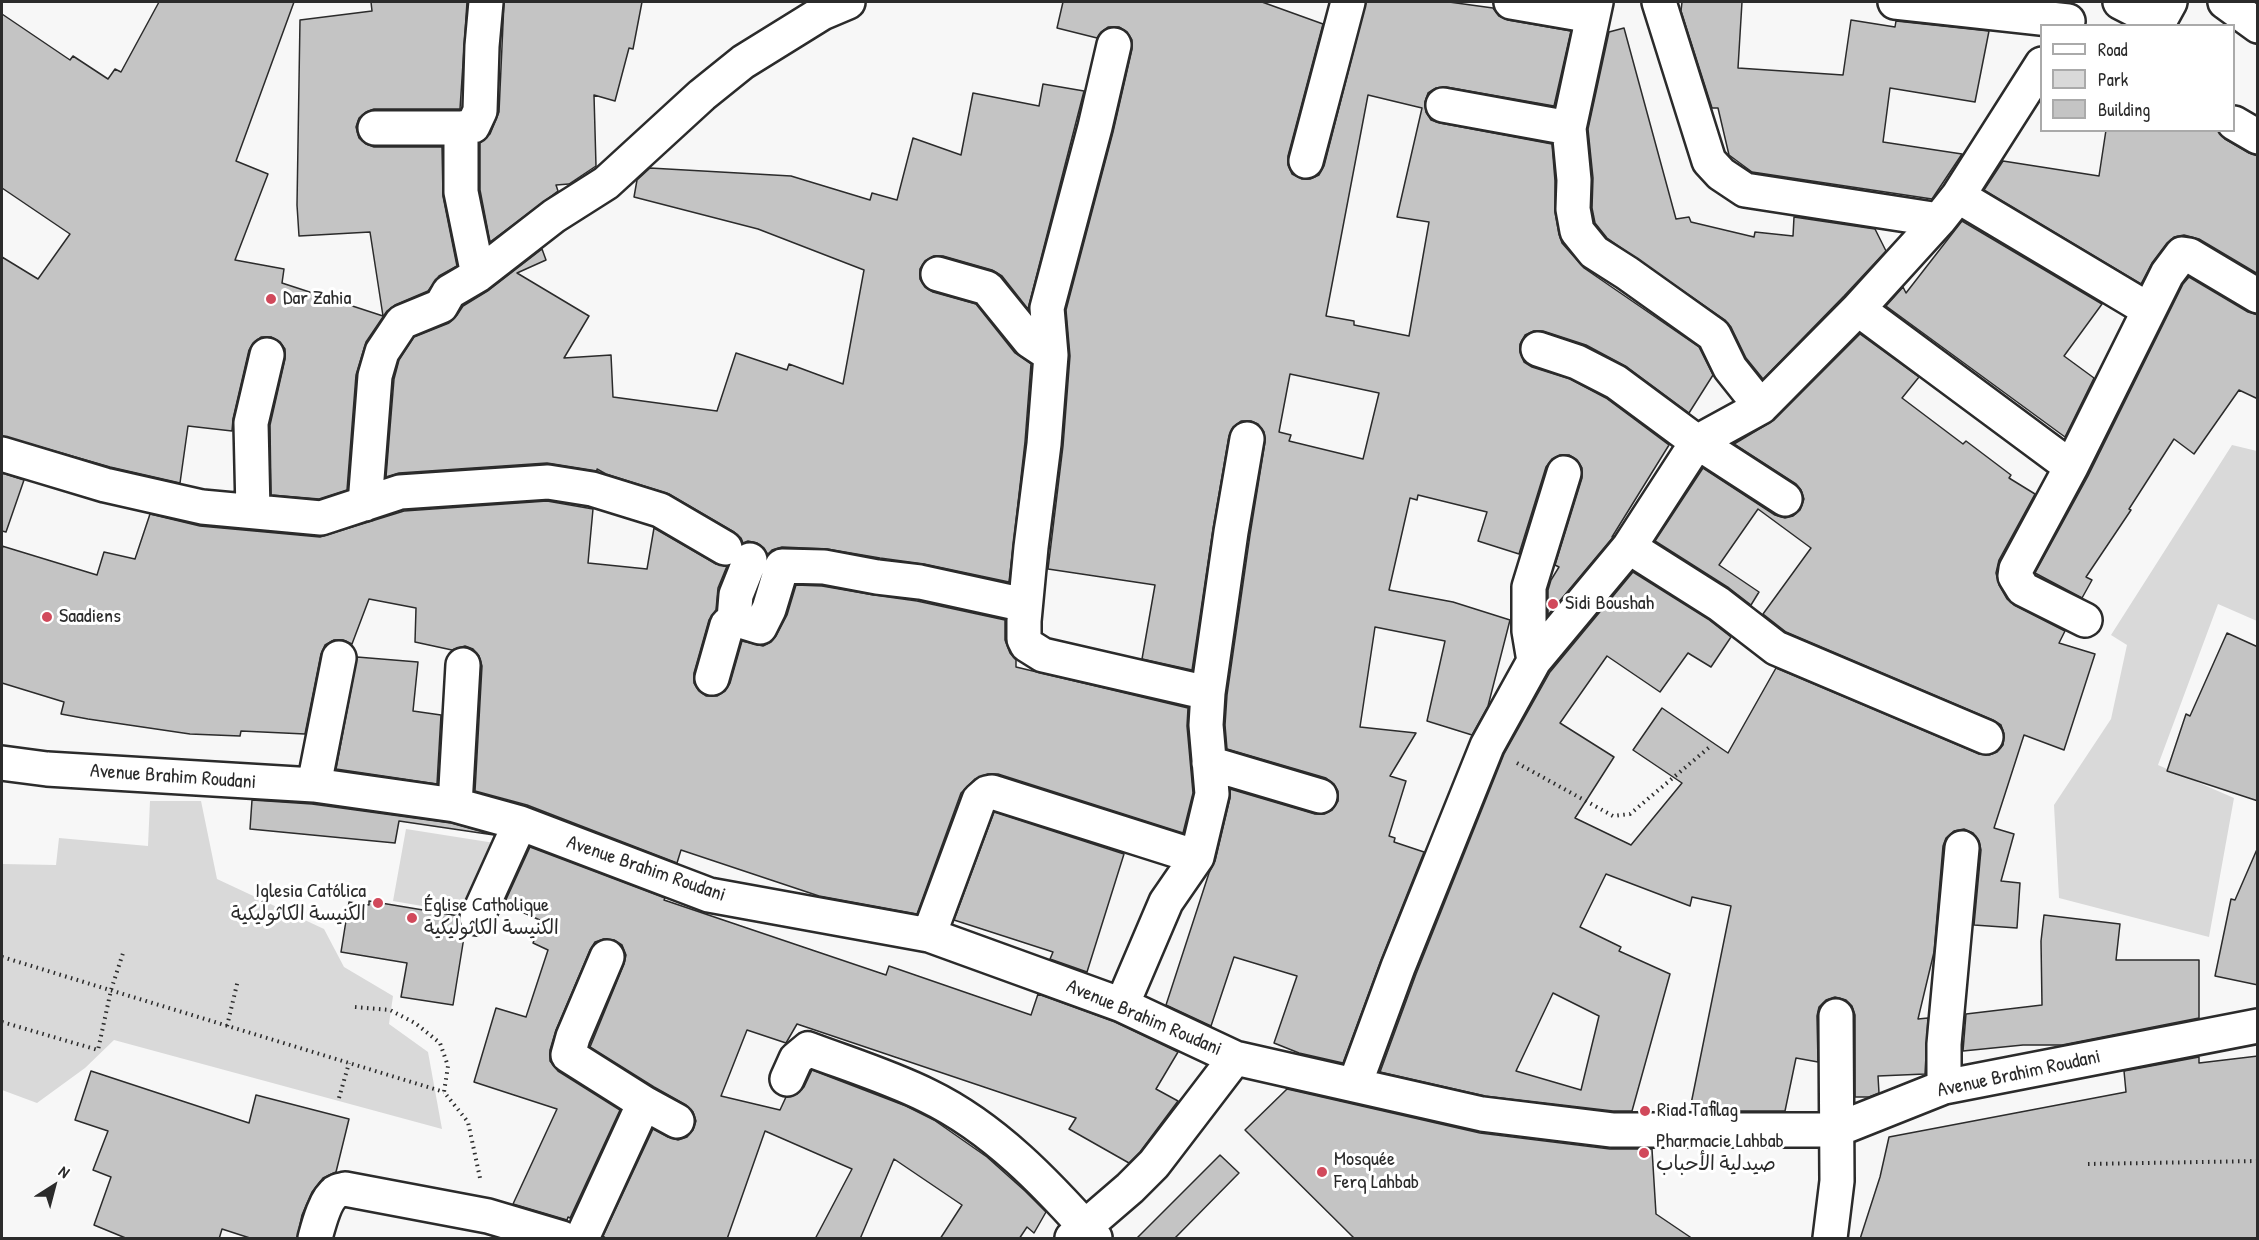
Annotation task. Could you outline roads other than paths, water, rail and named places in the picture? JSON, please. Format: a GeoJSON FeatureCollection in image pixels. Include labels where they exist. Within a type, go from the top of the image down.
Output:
{"type":"FeatureCollection","features":[{"type":"Feature","properties":{"kind":"street"},"geometry":{"type":"LineString","coordinates":[[375,128],[473,126],[480,111],[486,2]]}},
{"type":"Feature","properties":{"kind":"street"},"geometry":{"type":"LineString","coordinates":[[365,504],[375,376],[382,352],[402,322],[441,306],[449,292],[478,275],[554,216],[606,183],[702,95],[743,62],[822,13],[849,2]]}},
{"type":"Feature","properties":{"kind":"street"},"geometry":{"type":"LineString","coordinates":[[1305,161],[1348,2]]}},
{"type":"Feature","properties":{"kind":"street"},"geometry":{"type":"LineString","coordinates":[[1511,2],[1594,8],[1569,128],[1574,180],[1573,208],[1577,231],[1594,252],[1714,335],[1730,368],[1761,407]]}},
{"type":"Feature","properties":{"kind":"street"},"geometry":{"type":"LineString","coordinates":[[1659,2],[1709,161],[1721,174],[1745,190],[1949,208],[2149,310]]}},
{"type":"Feature","properties":{"kind":"street"},"geometry":{"type":"LineString","coordinates":[[1895,2],[2070,16]]}},
{"type":"Feature","properties":{"kind":"street"},"geometry":{"type":"LineString","coordinates":[[2120,2],[2162,16]]}},
{"type":"Feature","properties":{"kind":"street"},"geometry":{"type":"LineString","coordinates":[[2225,2],[2258,26]]}},
{"type":"Feature","properties":{"kind":"street"},"geometry":{"type":"LineString","coordinates":[[1114,45],[1095,127],[1047,308],[1051,356],[1044,444],[1025,605],[1024,639],[1034,651],[1043,655],[1208,693]]}},
{"type":"Feature","properties":{"kind":"street"},"geometry":{"type":"LineString","coordinates":[[1355,1084],[1398,967],[1487,746],[1534,661],[1629,547],[1697,442],[1761,407],[1858,309],[1949,208],[2040,67]]}},
{"type":"Feature","properties":{"kind":"street"},"geometry":{"type":"LineString","coordinates":[[1443,105],[1569,128]]}},
{"type":"Feature","properties":{"kind":"street"},"geometry":{"type":"LineString","coordinates":[[2235,124],[2258,137]]}},
{"type":"Feature","properties":{"kind":"street"},"geometry":{"type":"LineString","coordinates":[[461,128],[461,192],[478,275]]}},
{"type":"Feature","properties":{"kind":"street"},"geometry":{"type":"LineString","coordinates":[[2085,620],[2023,589],[2015,576],[2016,569],[2071,467],[2167,274],[2182,254],[2189,255],[2258,296]]}},
{"type":"Feature","properties":{"kind":"street"},"geometry":{"type":"LineString","coordinates":[[938,274],[987,288],[1030,342],[1051,356]]}},
{"type":"Feature","properties":{"kind":"street"},"geometry":{"type":"LineString","coordinates":[[1858,309],[2071,467]]}},
{"type":"Feature","properties":{"kind":"street"},"geometry":{"type":"LineString","coordinates":[[1538,349],[1577,362],[1617,382],[1697,442],[1785,499]]}},
{"type":"Feature","properties":{"kind":"street"},"geometry":{"type":"LineString","coordinates":[[253,510],[251,423],[267,355]]}},
{"type":"Feature","properties":{"kind":"street"},"geometry":{"type":"LineString","coordinates":[[1122,1005],[1167,902],[1197,857],[1212,794],[1206,725],[1208,693],[1247,439]]}},
{"type":"Feature","properties":{"kind":"street"},"geometry":{"type":"LineString","coordinates":[[2,454],[105,485],[202,507],[321,518],[400,492],[548,482],[592,489],[660,510],[738,554],[734,619],[727,624],[712,678]]}},
{"type":"Feature","properties":{"kind":"street"},"geometry":{"type":"LineString","coordinates":[[1534,661],[1529,631],[1529,587],[1564,473]]}},
{"type":"Feature","properties":{"kind":"street"},"geometry":{"type":"LineString","coordinates":[[1629,547],[1719,604],[1776,648],[1986,737]]}},
{"type":"Feature","properties":{"kind":"street"},"geometry":{"type":"LineString","coordinates":[[734,619],[760,627],[769,609],[782,566],[824,567],[920,582],[1025,605]]}},
{"type":"Feature","properties":{"kind":"street"},"geometry":{"type":"LineString","coordinates":[[314,785],[339,658]]}},
{"type":"Feature","properties":{"kind":"street"},"geometry":{"type":"LineString","coordinates":[[455,805],[463,665]]}},
{"type":"Feature","properties":{"kind":"street","name":"Avenue Brahim Roudani"},"geometry":{"type":"LineString","coordinates":[[2,763],[47,769],[314,785],[455,805],[520,823],[709,896],[929,935],[1122,1005],[1235,1058],[1482,1114],[1612,1130],[1836,1130],[1944,1087],[2258,1026]]}},
{"type":"Feature","properties":{"kind":"street"},"geometry":{"type":"LineString","coordinates":[[1209,763],[1320,796]]}},
{"type":"Feature","properties":{"kind":"street"},"geometry":{"type":"LineString","coordinates":[[929,935],[979,800],[987,793],[992,792],[1197,857]]}},
{"type":"Feature","properties":{"kind":"street"},"geometry":{"type":"LineString","coordinates":[[477,918],[520,823]]}},
{"type":"Feature","properties":{"kind":"street"},"geometry":{"type":"LineString","coordinates":[[1944,1087],[1944,1044],[1962,848]]}},
{"type":"Feature","properties":{"kind":"street"},"geometry":{"type":"LineString","coordinates":[[607,957],[573,1037],[568,1055],[676,1121]]}},
{"type":"Feature","properties":{"kind":"street"},"geometry":{"type":"LineString","coordinates":[[1830,1239],[1838,1181],[1836,1016]]}},
{"type":"Feature","properties":{"kind":"street"},"geometry":{"type":"LineString","coordinates":[[787,1079],[796,1059],[808,1049],[930,1097],[1009,1149],[1084,1235],[1154,1164],[1235,1058]]}},
{"type":"Feature","properties":{"kind":"street"},"geometry":{"type":"LineString","coordinates":[[582,1239],[644,1103]]}},
{"type":"Feature","properties":{"kind":"street"},"geometry":{"type":"LineString","coordinates":[[315,1239],[331,1197],[336,1192],[345,1189],[487,1227],[562,1239]]}},
{"type":"Feature","properties":{"kind":"place","name":"Dar Zahia"},"geometry":{"type":"Point","coordinates":[271,299]}},
{"type":"Feature","properties":{"kind":"place","name":"Sidi Boushah"},"geometry":{"type":"Point","coordinates":[1553,604]}},
{"type":"Feature","properties":{"kind":"place","name":"Saadiens"},"geometry":{"type":"Point","coordinates":[47,617]}},
{"type":"Feature","properties":{"kind":"place","name":"Iglesia Católica الكنيسة الكاثوليكية"},"geometry":{"type":"Point","coordinates":[378,903]}},
{"type":"Feature","properties":{"kind":"place","name":"Église Catholique الكنيسة الكاثوليكية"},"geometry":{"type":"Point","coordinates":[412,918]}},
{"type":"Feature","properties":{"kind":"place","name":"Riad Tafilag"},"geometry":{"type":"Point","coordinates":[1645,1111]}},
{"type":"Feature","properties":{"kind":"place","name":"Pharmacie Lahbab صيدلية الأحباب"},"geometry":{"type":"Point","coordinates":[1644,1153]}},
{"type":"Feature","properties":{"kind":"place","name":"Mosquée Ferq Lahbab"},"geometry":{"type":"Point","coordinates":[1322,1172]}}]}
